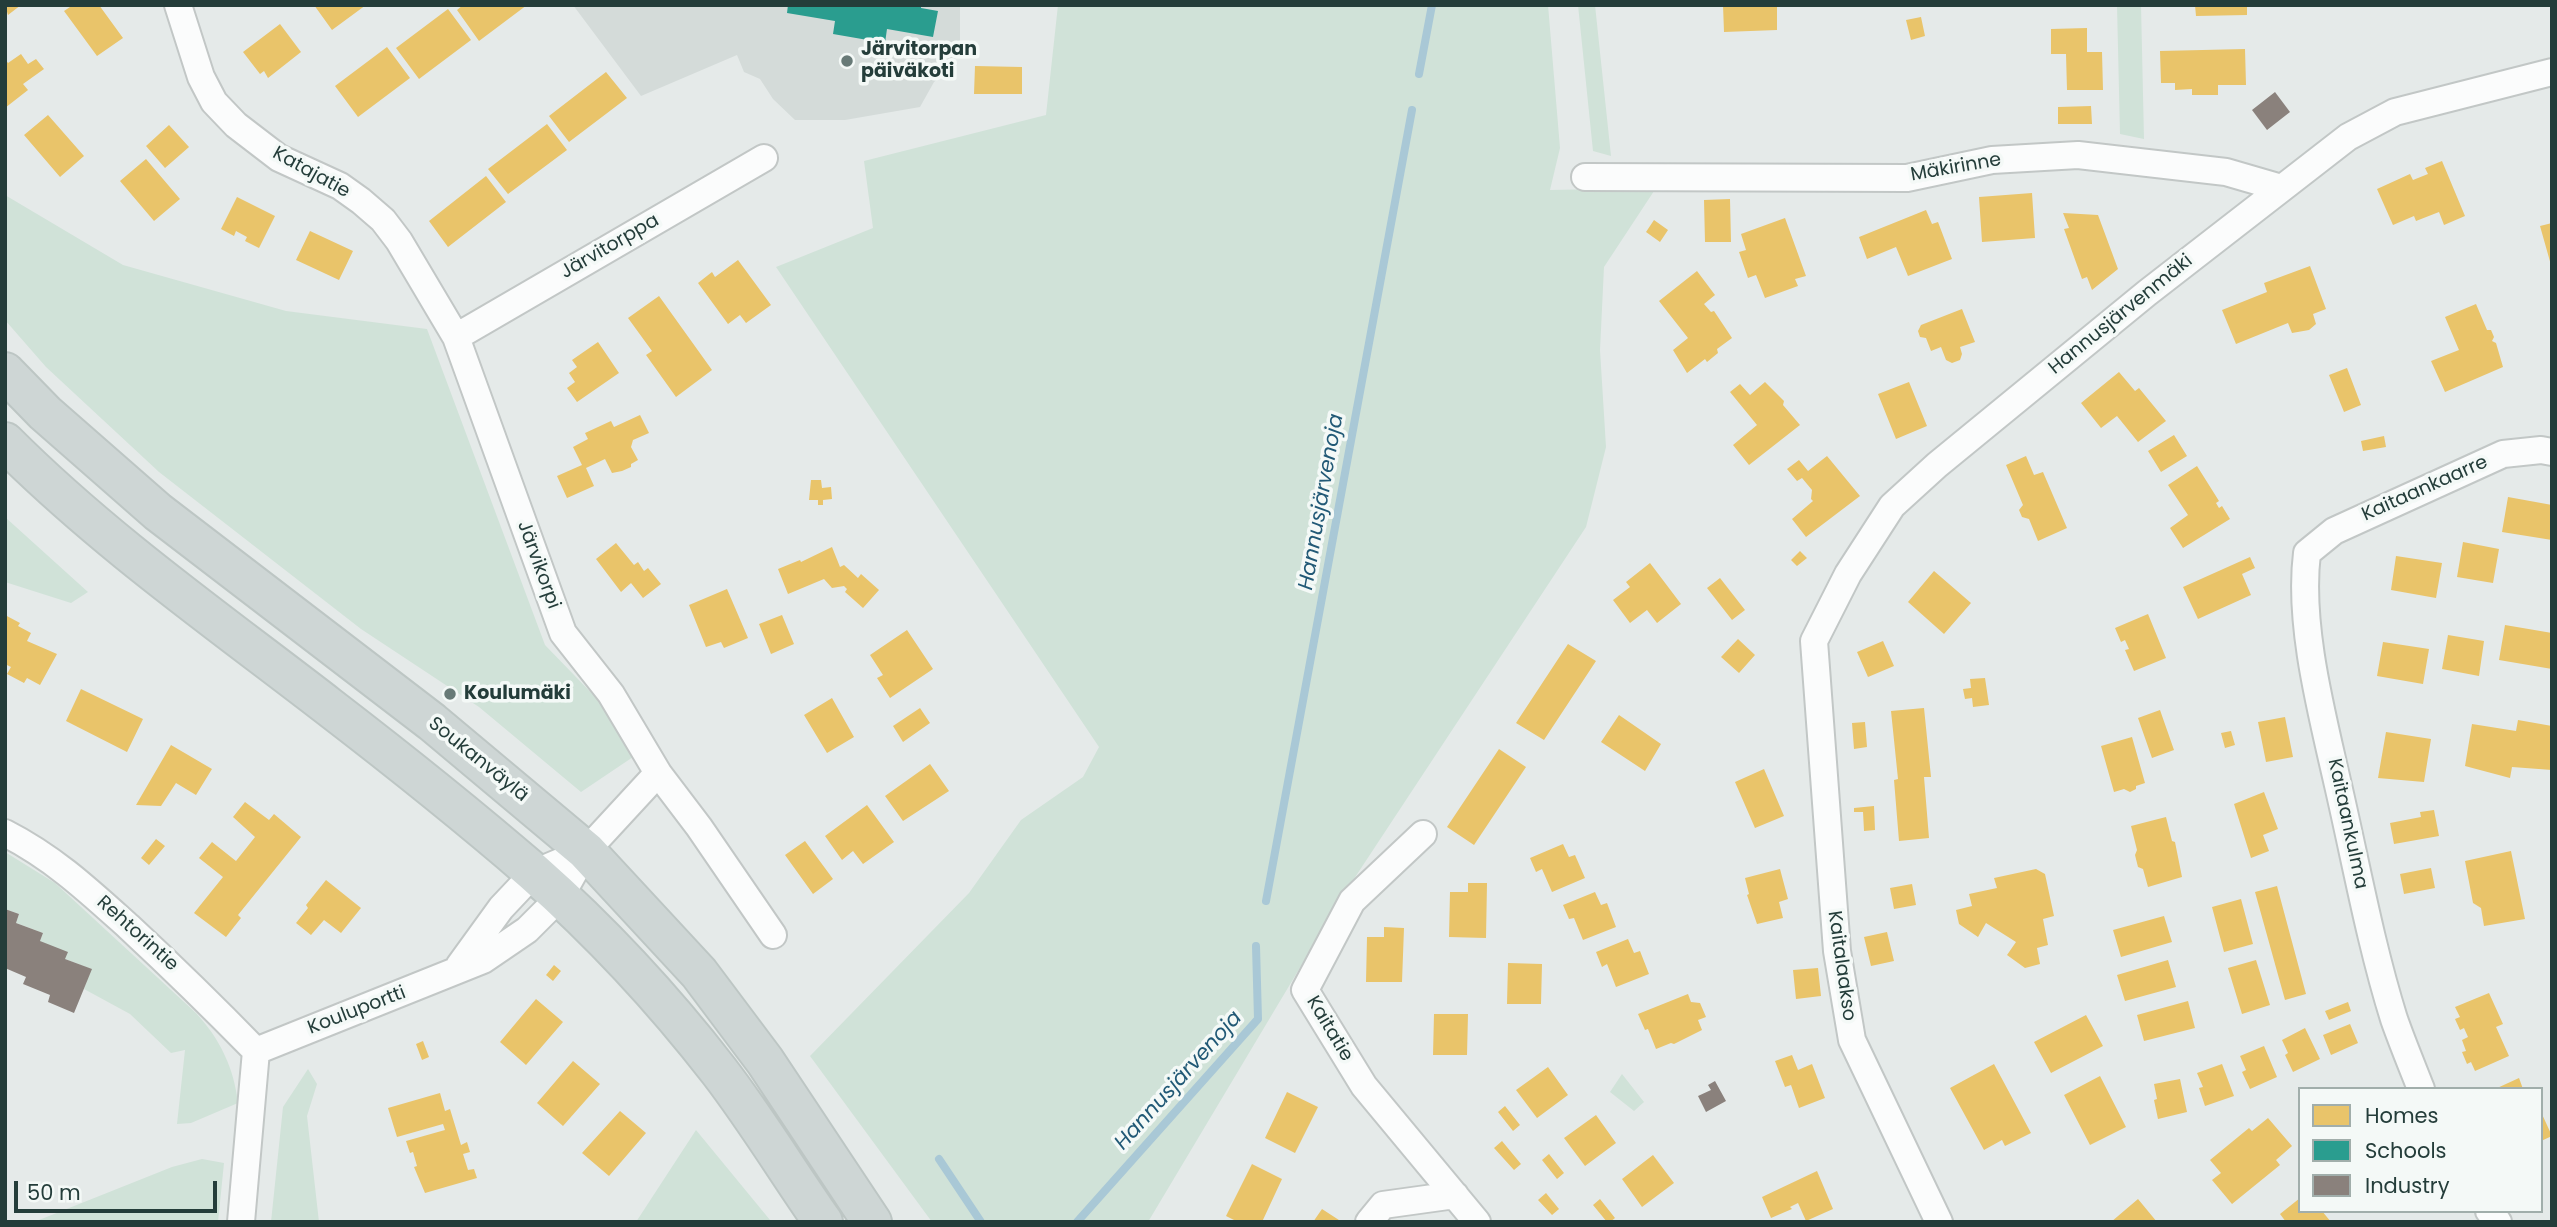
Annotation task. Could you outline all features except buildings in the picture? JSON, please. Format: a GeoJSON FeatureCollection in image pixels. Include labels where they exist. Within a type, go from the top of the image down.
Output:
{"type":"FeatureCollection","features":[{"type":"Feature","properties":{"kind":"main road","name":"Soukanväylä"},"geometry":{"type":"LineString","coordinates":[[5,372],[45,413],[158,512],[432,722],[586,851],[699,973],[765,1061],[872,1222]]}},
{"type":"Feature","properties":{"kind":"main road"},"geometry":{"type":"LineString","coordinates":[[5,442],[66,500],[156,576],[329,707],[547,885],[656,996],[720,1072],[823,1222]]}},
{"type":"Feature","properties":{"kind":"street","name":"Katajatie"},"geometry":{"type":"LineString","coordinates":[[178,5],[201,77],[214,102],[236,125],[279,158],[340,186],[383,220],[456,337]]}},
{"type":"Feature","properties":{"kind":"street","name":"Hannusjärvenmäki"},"geometry":{"type":"LineString","coordinates":[[1817,690],[1814,641],[1848,574],[1892,506],[1937,464],[2147,293],[2348,137],[2395,112],[2552,72]]}},
{"type":"Feature","properties":{"kind":"street","name":"Mäkirinne"},"geometry":{"type":"LineString","coordinates":[[1585,177],[1908,178],[1992,160],[2078,155],[2226,172],[2281,188]]}},
{"type":"Feature","properties":{"kind":"street","name":"Järvitorppa"},"geometry":{"type":"LineString","coordinates":[[456,337],[764,158]]}},
{"type":"Feature","properties":{"kind":"street","name":"Järvikorpi"},"geometry":{"type":"LineString","coordinates":[[456,337],[563,633],[611,694],[658,773],[699,827],[773,935]]}},
{"type":"Feature","properties":{"kind":"street","name":"Kaitaankaarre"},"geometry":{"type":"LineString","coordinates":[[2307,553],[2334,531],[2504,454],[2541,450],[2552,452]]}},
{"type":"Feature","properties":{"kind":"street","name":"Kaitaankulma"},"geometry":{"type":"LineString","coordinates":[[2307,553],[2304,578],[2305,609],[2327,734],[2367,918],[2395,1019],[2420,1087]]}},
{"type":"Feature","properties":{"kind":"street","name":"Kaitalaakso"},"geometry":{"type":"LineString","coordinates":[[1817,690],[1837,951],[1852,1040],[1939,1222]]}},
{"type":"Feature","properties":{"kind":"street"},"geometry":{"type":"LineString","coordinates":[[586,851],[658,773]]}},
{"type":"Feature","properties":{"kind":"street","name":"Rehtorintie"},"geometry":{"type":"LineString","coordinates":[[5,833],[52,860],[76,879],[188,982],[256,1051]]}},
{"type":"Feature","properties":{"kind":"street","name":"Kaitatie"},"geometry":{"type":"LineString","coordinates":[[1423,834],[1352,901],[1305,990],[1364,1086],[1477,1222]]}},
{"type":"Feature","properties":{"kind":"street","name":"Kouluportti"},"geometry":{"type":"LineString","coordinates":[[457,968],[501,908],[547,885],[586,851]]}},
{"type":"Feature","properties":{"kind":"street","name":"Kouluportti"},"geometry":{"type":"LineString","coordinates":[[256,1051],[412,990],[457,968],[483,960],[527,930],[547,885],[586,851]]}},
{"type":"Feature","properties":{"kind":"street"},"geometry":{"type":"LineString","coordinates":[[241,1222],[256,1051]]}},
{"type":"Feature","properties":{"kind":"street"},"geometry":{"type":"LineString","coordinates":[[1369,1222],[1383,1205],[1455,1195]]}},
{"type":"Feature","properties":{"kind":"shaded area","name":"Järvitorpan päiväkoti"},"geometry":{"type":"Polygon","coordinates":[[[573,5],[960,5],[960,41],[953,67],[934,82],[920,107],[845,120],[795,120],[773,99],[760,79],[744,72],[737,55],[641,96],[573,5]]]}},
{"type":"Feature","properties":{"kind":"green space"},"geometry":{"type":"Polygon","coordinates":[[[1058,5],[1548,5],[1560,148],[1550,190],[1656,188],[1604,267],[1600,350],[1606,447],[1586,527],[1344,894],[1148,1222],[932,1222],[810,1056],[969,893],[1021,820],[1083,777],[1099,747],[776,267],[873,228],[864,161],[1046,115],[1058,5]]]}},
{"type":"Feature","properties":{"kind":"green space"},"geometry":{"type":"Polygon","coordinates":[[[1578,5],[1595,5],[1611,156],[1593,151],[1578,5]]]}},
{"type":"Feature","properties":{"kind":"green space"},"geometry":{"type":"Polygon","coordinates":[[[2117,5],[2141,5],[2144,139],[2120,134],[2117,5]]]}},
{"type":"Feature","properties":{"kind":"green space"},"geometry":{"type":"Polygon","coordinates":[[[5,195],[123,265],[286,311],[427,329],[545,645],[605,707],[633,757],[581,792],[479,707],[361,629],[159,472],[46,367],[5,320],[5,195]]]}},
{"type":"Feature","properties":{"kind":"green space"},"geometry":{"type":"Polygon","coordinates":[[[5,517],[88,592],[71,603],[5,582],[5,517]]]}},
{"type":"Feature","properties":{"kind":"green space"},"geometry":{"type":"Polygon","coordinates":[[[5,852],[55,883],[196,1013],[212,1033],[224,1055],[233,1078],[238,1103],[191,1123],[177,1124],[185,1050],[171,1053],[130,1014],[84,989],[91,969],[65,959],[40,941],[43,933],[16,923],[19,914],[5,909],[5,852]]]}},
{"type":"Feature","properties":{"kind":"green space"},"geometry":{"type":"Polygon","coordinates":[[[308,1069],[317,1084],[307,1116],[319,1222],[271,1222],[283,1107],[308,1069]]]}},
{"type":"Feature","properties":{"kind":"green space"},"geometry":{"type":"Polygon","coordinates":[[[1622,1074],[1644,1102],[1634,1111],[1610,1092],[1622,1074]]]}},
{"type":"Feature","properties":{"kind":"green space"},"geometry":{"type":"Polygon","coordinates":[[[696,1130],[770,1220],[771,1222],[636,1222],[696,1130]]]}},
{"type":"Feature","properties":{"kind":"green space"},"geometry":{"type":"Polygon","coordinates":[[[202,1159],[224,1163],[218,1222],[34,1222],[172,1167],[202,1159]]]}},
{"type":"Feature","properties":{"kind":"waterway","name":"Hannusjärvenoja"},"geometry":{"type":"LineString","coordinates":[[1419,74],[1432,5]]}},
{"type":"Feature","properties":{"kind":"waterway","name":"Hannusjärvenoja"},"geometry":{"type":"LineString","coordinates":[[1266,901],[1412,110]]}},
{"type":"Feature","properties":{"kind":"waterway","name":"Hannusjärvenoja"},"geometry":{"type":"LineString","coordinates":[[1077,1222],[1258,1019],[1256,946]]}},
{"type":"Feature","properties":{"kind":"waterway","name":"Hannusjärvenoja"},"geometry":{"type":"LineString","coordinates":[[939,1159],[981,1222]]}},
{"type":"Feature","properties":{"kind":"place","name":"Järvitorpan päiväkoti"},"geometry":{"type":"Point","coordinates":[847,61]}},
{"type":"Feature","properties":{"kind":"place","name":"Koulumäki"},"geometry":{"type":"Point","coordinates":[450,694]}}]}
